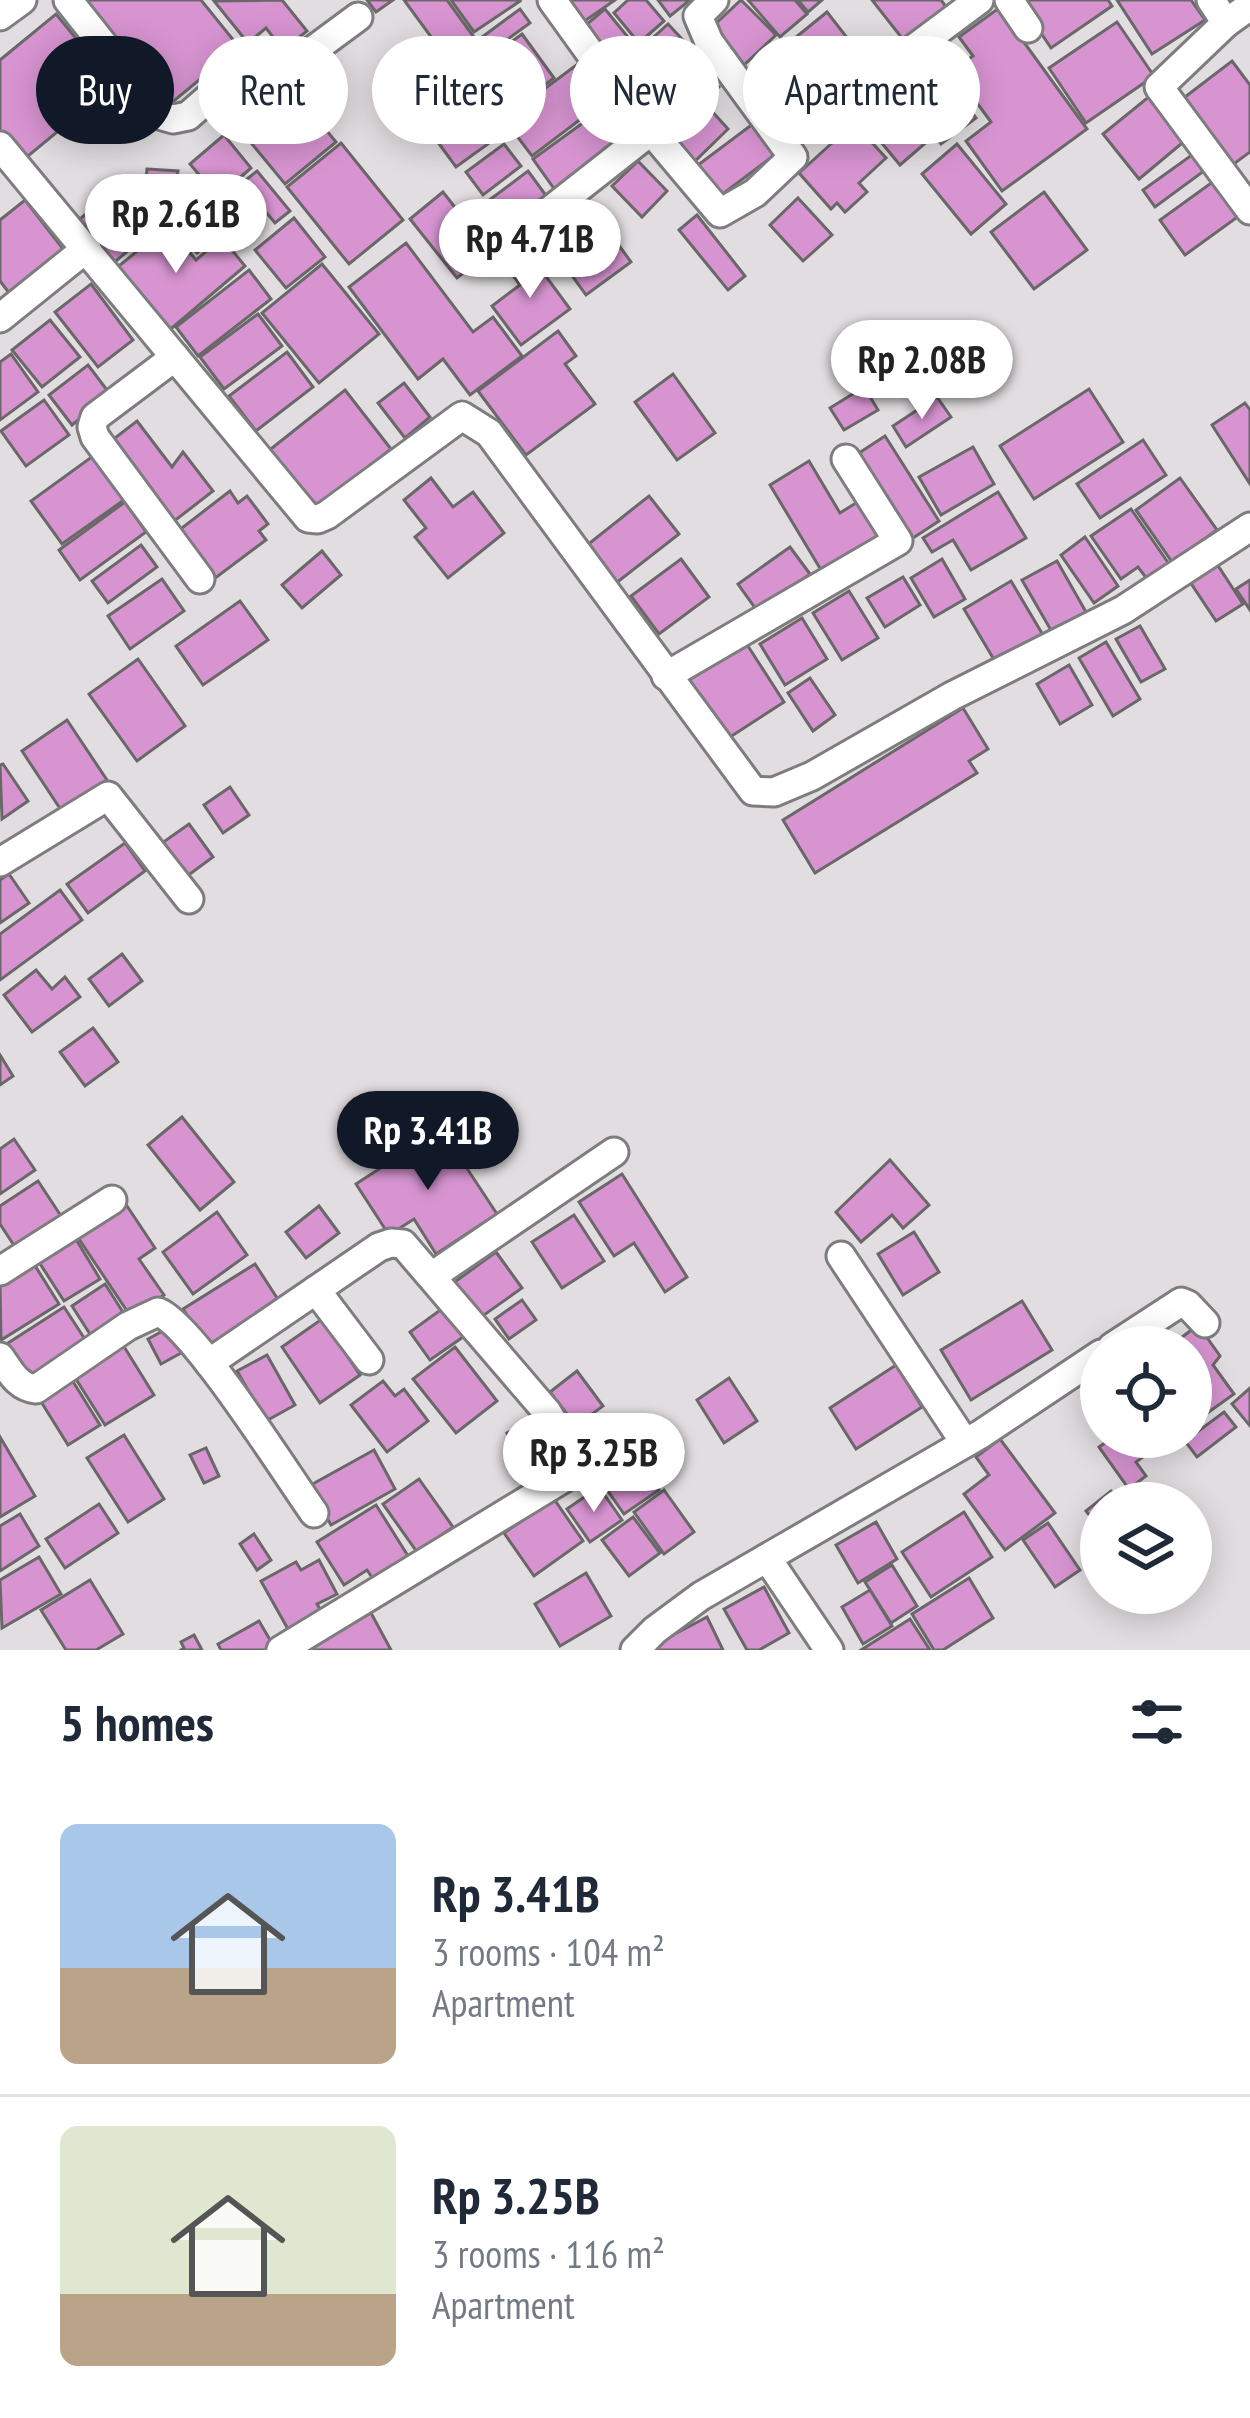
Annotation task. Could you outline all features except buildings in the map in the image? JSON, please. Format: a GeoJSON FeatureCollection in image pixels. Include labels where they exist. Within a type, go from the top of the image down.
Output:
{"type":"FeatureCollection","features":[{"type":"Feature","properties":{"kind":"street"},"geometry":{"type":"LineString","coordinates":[[0,16],[22,0]]}},
{"type":"Feature","properties":{"kind":"street"},"geometry":{"type":"LineString","coordinates":[[68,0],[159,115],[173,119],[188,116],[264,54],[289,68],[358,17]]}},
{"type":"Feature","properties":{"kind":"street"},"geometry":{"type":"LineString","coordinates":[[552,0],[578,36]]}},
{"type":"Feature","properties":{"kind":"street"},"geometry":{"type":"LineString","coordinates":[[707,36],[698,16],[714,0]]}},
{"type":"Feature","properties":{"kind":"street"},"geometry":{"type":"LineString","coordinates":[[931,36],[979,0]]}},
{"type":"Feature","properties":{"kind":"street"},"geometry":{"type":"LineString","coordinates":[[1010,0],[1028,28]]}},
{"type":"Feature","properties":{"kind":"street"},"geometry":{"type":"LineString","coordinates":[[1250,6],[1219,11],[1159,87],[1250,210]]}},
{"type":"Feature","properties":{"kind":"street"},"geometry":{"type":"LineString","coordinates":[[662,144],[720,213],[755,193],[794,157],[719,54]]}},
{"type":"Feature","properties":{"kind":"street"},"geometry":{"type":"LineString","coordinates":[[534,223],[634,144]]}},
{"type":"Feature","properties":{"kind":"street"},"geometry":{"type":"LineString","coordinates":[[0,146],[308,518],[326,515],[462,416],[489,434],[753,791],[774,792],[812,776],[952,696],[1123,610],[1250,527]]}},
{"type":"Feature","properties":{"kind":"street"},"geometry":{"type":"LineString","coordinates":[[0,318],[87,248]]}},
{"type":"Feature","properties":{"kind":"street"},"geometry":{"type":"LineString","coordinates":[[175,357],[95,417],[92,427],[200,579]]}},
{"type":"Feature","properties":{"kind":"street"},"geometry":{"type":"LineString","coordinates":[[666,676],[898,541],[846,459]]}},
{"type":"Feature","properties":{"kind":"street"},"geometry":{"type":"LineString","coordinates":[[0,862],[108,796],[189,899]]}},
{"type":"Feature","properties":{"kind":"street"},"geometry":{"type":"LineString","coordinates":[[432,1276],[614,1152]]}},
{"type":"Feature","properties":{"kind":"street"},"geometry":{"type":"LineString","coordinates":[[0,1270],[112,1200]]}},
{"type":"Feature","properties":{"kind":"street"},"geometry":{"type":"LineString","coordinates":[[209,1364],[379,1247],[404,1244],[547,1412],[570,1450],[564,1478],[281,1650]]}},
{"type":"Feature","properties":{"kind":"street"},"geometry":{"type":"LineString","coordinates":[[842,1256],[965,1443]]}},
{"type":"Feature","properties":{"kind":"street"},"geometry":{"type":"LineString","coordinates":[[316,1290],[369,1360]]}},
{"type":"Feature","properties":{"kind":"street"},"geometry":{"type":"LineString","coordinates":[[1144,1326],[1181,1302],[1204,1323]]}},
{"type":"Feature","properties":{"kind":"street"},"geometry":{"type":"LineString","coordinates":[[0,1357],[18,1382],[36,1389],[128,1326],[158,1312],[168,1316],[184,1330],[314,1513]]}},
{"type":"Feature","properties":{"kind":"street"},"geometry":{"type":"LineString","coordinates":[[635,1650],[701,1596],[965,1443],[1080,1368]]}},
{"type":"Feature","properties":{"kind":"street"},"geometry":{"type":"LineString","coordinates":[[767,1558],[829,1650]]}}]}
